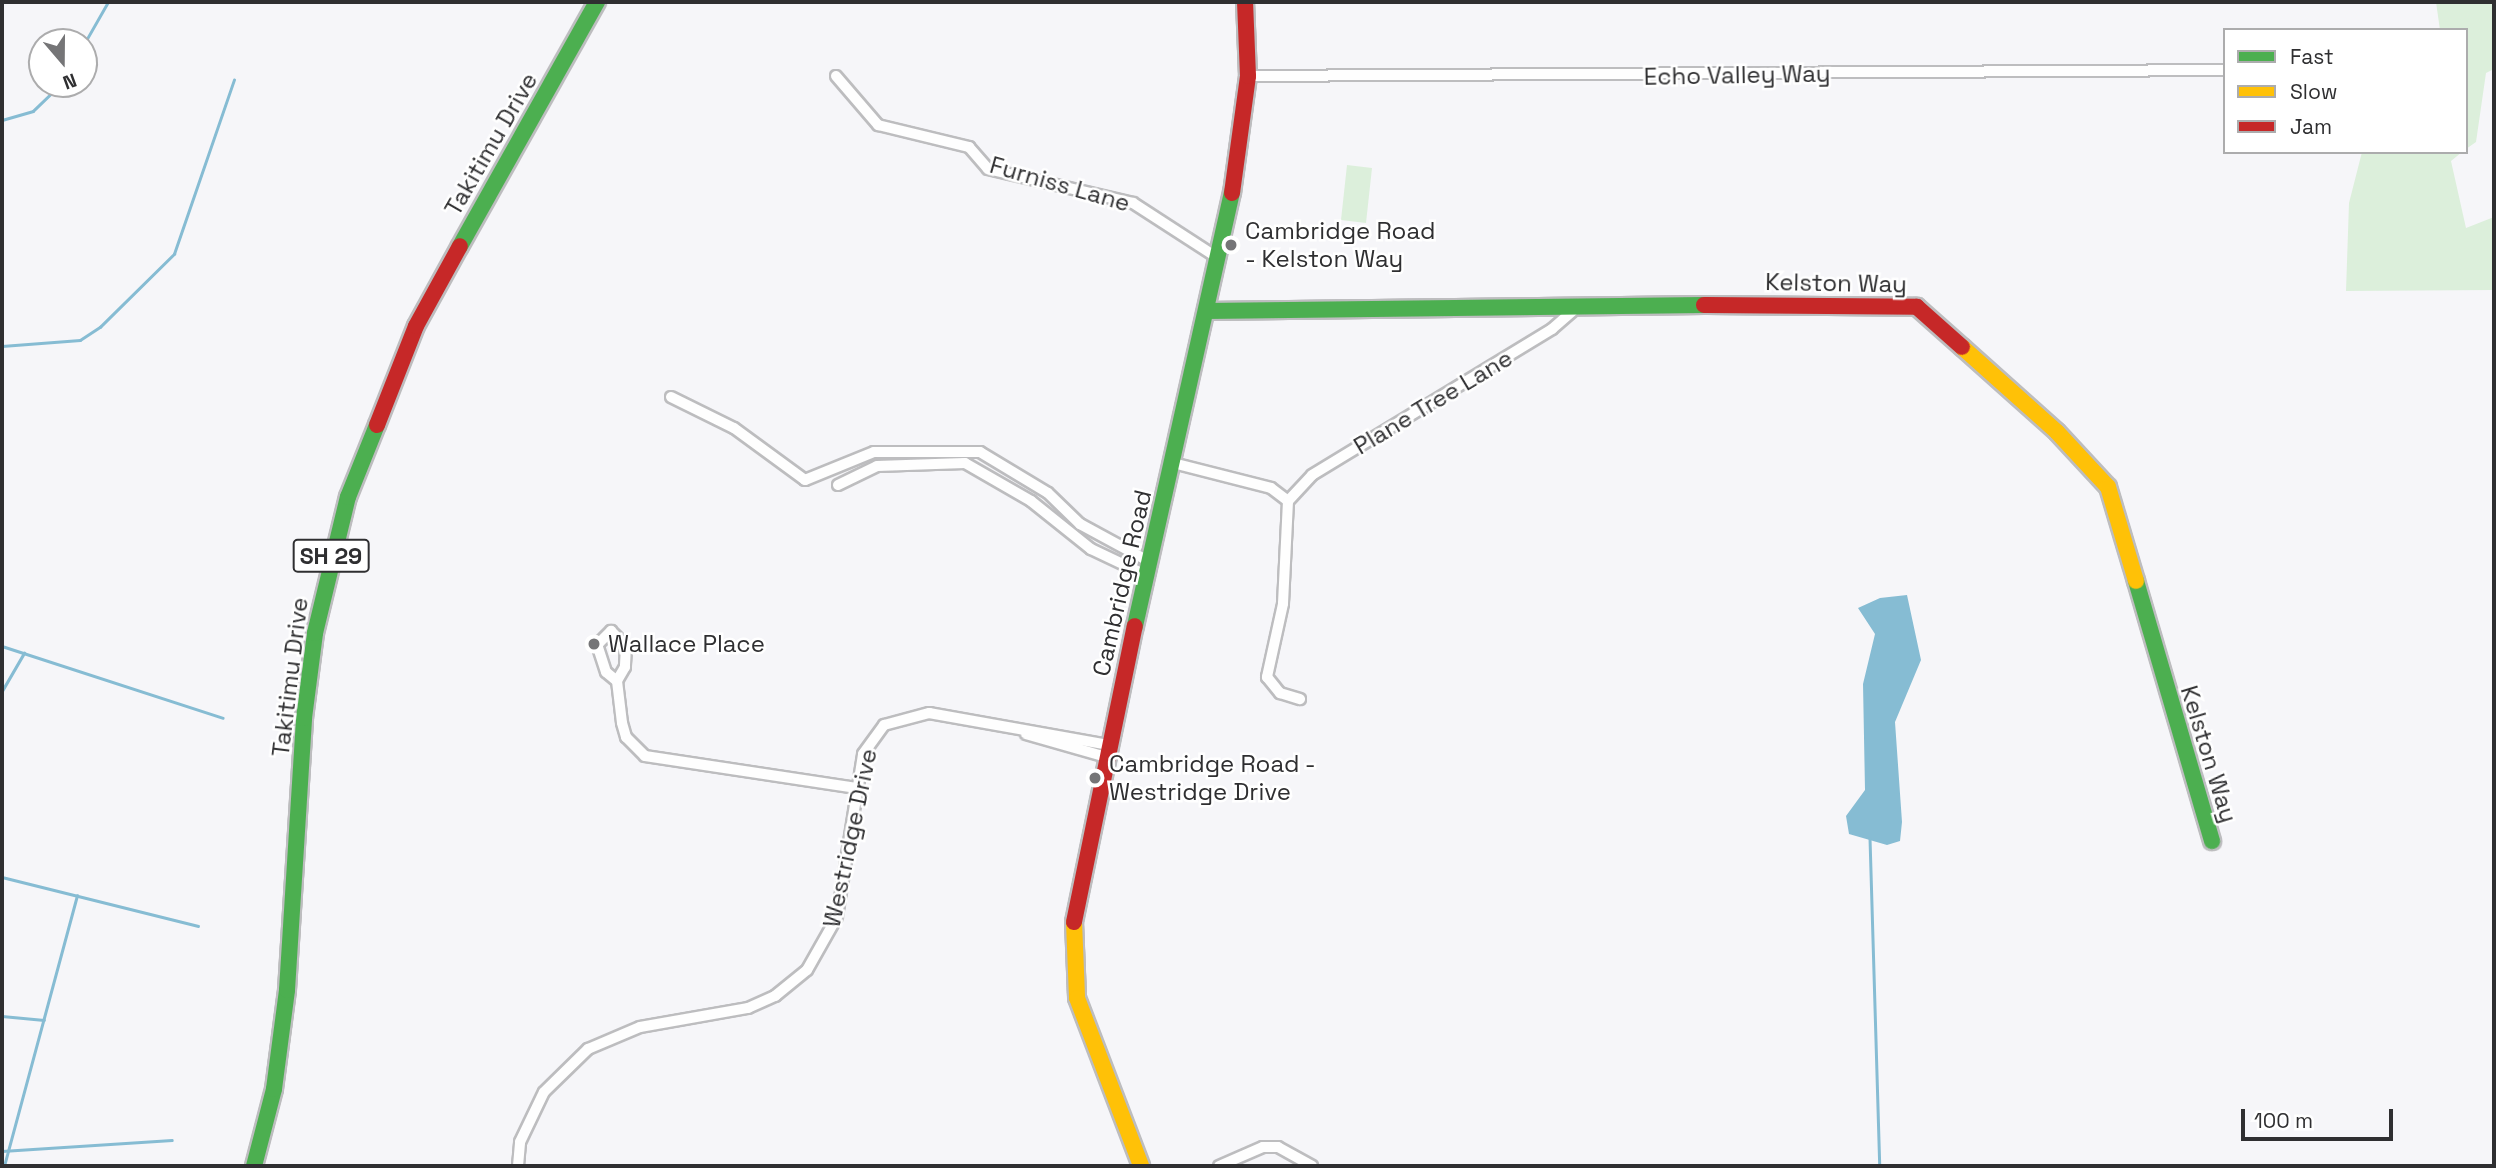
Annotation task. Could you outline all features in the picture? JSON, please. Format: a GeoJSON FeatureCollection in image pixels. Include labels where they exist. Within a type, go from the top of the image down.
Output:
{"type":"FeatureCollection","features":[{"type":"Feature","properties":{"kind":"main road","name":"Takitimu Drive"},"geometry":{"type":"LineString","coordinates":[[254,1166],[274,1089],[287,990],[313,647],[348,497],[416,326],[597,2]]}},
{"type":"Feature","properties":{"kind":"main road","name":"Cambridge Road"},"geometry":{"type":"LineString","coordinates":[[1141,1166],[1083,1017],[1071,966],[1077,891],[1240,156],[1248,76],[1245,2]]}},
{"type":"Feature","properties":{"kind":"main road","name":"Kelston Way"},"geometry":{"type":"LineString","coordinates":[[1206,311],[1906,303],[1938,321],[2108,488],[2212,841]]}},
{"type":"Feature","properties":{"kind":"street","name":"Echo Valley Way"},"geometry":{"type":"LineString","coordinates":[[1248,76],[2223,70]]}},
{"type":"Feature","properties":{"kind":"street","name":"Furniss Lane"},"geometry":{"type":"LineString","coordinates":[[835,76],[878,125],[969,148],[988,169],[1133,203],[1218,258]]}},
{"type":"Feature","properties":{"kind":"street","name":"Plane Tree Lane"},"geometry":{"type":"LineString","coordinates":[[1288,501],[1312,475],[1552,330],[1580,305]]}},
{"type":"Feature","properties":{"kind":"street"},"geometry":{"type":"LineString","coordinates":[[671,397],[734,428],[804,480],[874,452],[980,452],[1048,493],[1080,524],[1149,569]]}},
{"type":"Feature","properties":{"kind":"street"},"geometry":{"type":"LineString","coordinates":[[838,485],[877,466],[965,463],[1031,501],[1091,549],[1149,569]]}},
{"type":"Feature","properties":{"kind":"street"},"geometry":{"type":"LineString","coordinates":[[1173,463],[1271,488],[1288,501],[1283,604],[1267,677],[1280,693],[1300,699]]}},
{"type":"Feature","properties":{"kind":"street"},"geometry":{"type":"LineString","coordinates":[[617,681],[626,737],[645,756],[857,788]]}},
{"type":"Feature","properties":{"kind":"street","name":"Westridge Drive"},"geometry":{"type":"LineString","coordinates":[[518,1166],[520,1142],[544,1093],[588,1049],[640,1027],[748,1008],[775,996],[807,970],[837,917],[857,788],[868,743],[884,725],[906,715],[929,713],[1107,751]]}},
{"type":"Feature","properties":{"kind":"street"},"geometry":{"type":"LineString","coordinates":[[1219,1166],[1262,1147],[1278,1147],[1312,1166]]}},
{"type":"Feature","properties":{"kind":"green space"},"geometry":{"type":"Polygon","coordinates":[[[2436,2],[2494,2],[2494,69],[2486,73],[2476,142],[2468,148],[2468,28],[2440,28],[2436,2]]]}},
{"type":"Feature","properties":{"kind":"green space"},"geometry":{"type":"Polygon","coordinates":[[[2361,154],[2460,154],[2451,161],[2466,228],[2494,217],[2494,290],[2346,291],[2349,203],[2361,154]]]}},
{"type":"Feature","properties":{"kind":"green space"},"geometry":{"type":"Polygon","coordinates":[[[1347,165],[1372,168],[1366,223],[1341,220],[1347,165]]]}},
{"type":"Feature","properties":{"kind":"water"},"geometry":{"type":"Polygon","coordinates":[[[1907,595],[1921,660],[1895,722],[1902,822],[1900,841],[1887,845],[1849,834],[1846,816],[1865,790],[1863,684],[1875,634],[1858,608],[1880,598],[1907,595]]]}},
{"type":"Feature","properties":{"kind":"waterway"},"geometry":{"type":"LineString","coordinates":[[93,28],[108,2]]}},
{"type":"Feature","properties":{"kind":"waterway"},"geometry":{"type":"LineString","coordinates":[[2,346],[80,340],[100,327],[174,254],[234,80]]}},
{"type":"Feature","properties":{"kind":"waterway"},"geometry":{"type":"LineString","coordinates":[[2,120],[33,111],[46,98]]}},
{"type":"Feature","properties":{"kind":"waterway"},"geometry":{"type":"LineString","coordinates":[[2,646],[223,718]]}},
{"type":"Feature","properties":{"kind":"waterway"},"geometry":{"type":"LineString","coordinates":[[2,691],[24,653]]}},
{"type":"Feature","properties":{"kind":"waterway"},"geometry":{"type":"LineString","coordinates":[[1870,838],[1880,1166]]}},
{"type":"Feature","properties":{"kind":"waterway"},"geometry":{"type":"LineString","coordinates":[[2,877],[198,926]]}},
{"type":"Feature","properties":{"kind":"waterway"},"geometry":{"type":"LineString","coordinates":[[4,1166],[77,896]]}},
{"type":"Feature","properties":{"kind":"waterway"},"geometry":{"type":"LineString","coordinates":[[2,1016],[44,1020]]}},
{"type":"Feature","properties":{"kind":"waterway"},"geometry":{"type":"LineString","coordinates":[[2,1151],[172,1140]]}},
{"type":"Feature","properties":{"kind":"traffic: fast"},"geometry":{"type":"LineString","coordinates":[[460,246],[597,2]]}},
{"type":"Feature","properties":{"kind":"traffic: fast"},"geometry":{"type":"LineString","coordinates":[[1135,626],[1232,193]]}},
{"type":"Feature","properties":{"kind":"traffic: fast"},"geometry":{"type":"LineString","coordinates":[[1206,311],[1704,305]]}},
{"type":"Feature","properties":{"kind":"traffic: fast"},"geometry":{"type":"LineString","coordinates":[[254,1166],[274,1089],[287,990],[304,718],[315,633],[348,497],[377,425]]}},
{"type":"Feature","properties":{"kind":"traffic: fast"},"geometry":{"type":"LineString","coordinates":[[2136,581],[2212,841]]}},
{"type":"Feature","properties":{"kind":"traffic: slow"},"geometry":{"type":"LineString","coordinates":[[1962,347],[2057,432],[2108,487],[2136,581]]}},
{"type":"Feature","properties":{"kind":"traffic: slow"},"geometry":{"type":"LineString","coordinates":[[1074,922],[1077,998],[1141,1166]]}},
{"type":"Feature","properties":{"kind":"traffic: jam"},"geometry":{"type":"LineString","coordinates":[[1232,193],[1248,76],[1245,2]]}},
{"type":"Feature","properties":{"kind":"traffic: jam"},"geometry":{"type":"LineString","coordinates":[[377,425],[416,326],[460,246]]}},
{"type":"Feature","properties":{"kind":"traffic: jam"},"geometry":{"type":"LineString","coordinates":[[1704,305],[1917,307],[1962,347]]}},
{"type":"Feature","properties":{"kind":"traffic: jam"},"geometry":{"type":"LineString","coordinates":[[1074,922],[1135,626]]}},
{"type":"Feature","properties":{"kind":"place","name":"Cambridge Road - Kelston Way"},"geometry":{"type":"Point","coordinates":[1231,245]}},
{"type":"Feature","properties":{"kind":"place","name":"Wallace Place"},"geometry":{"type":"Point","coordinates":[594,644]}},
{"type":"Feature","properties":{"kind":"place","name":"Cambridge Road - Westridge Drive"},"geometry":{"type":"Point","coordinates":[1095,778]}}]}
